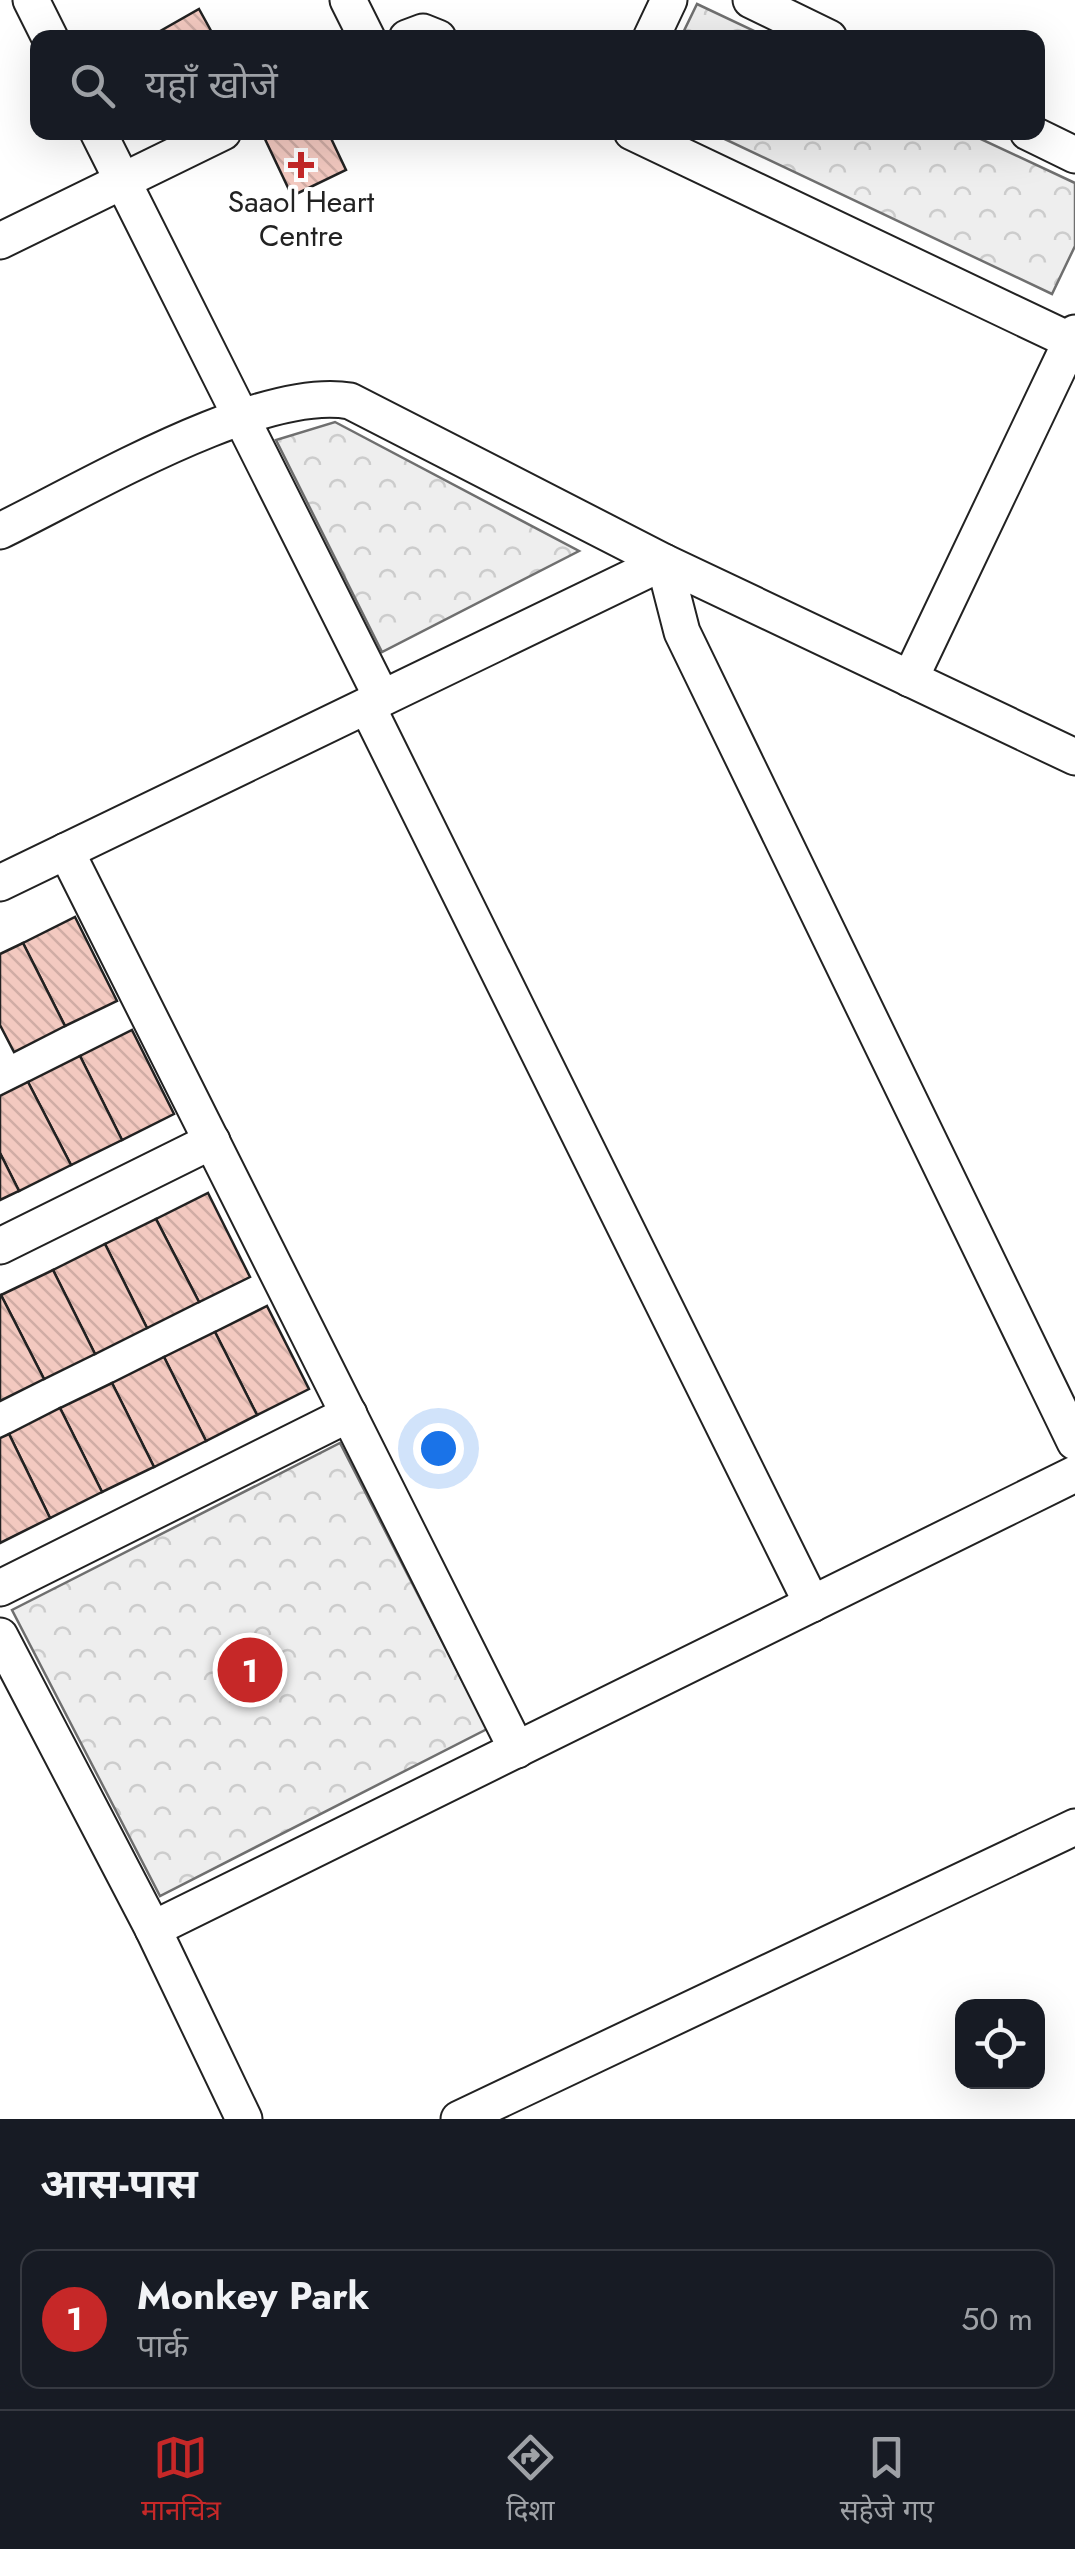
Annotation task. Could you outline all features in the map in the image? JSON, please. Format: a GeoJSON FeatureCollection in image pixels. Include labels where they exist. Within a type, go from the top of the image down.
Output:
{"type":"FeatureCollection","features":[{"type":"Feature","properties":{"kind":"street"},"geometry":{"type":"LineString","coordinates":[[31,0],[46,30]]}},
{"type":"Feature","properties":{"kind":"street"},"geometry":{"type":"LineString","coordinates":[[348,0],[363,30]]}},
{"type":"Feature","properties":{"kind":"street"},"geometry":{"type":"LineString","coordinates":[[655,30],[669,0]]}},
{"type":"Feature","properties":{"kind":"street"},"geometry":{"type":"LineString","coordinates":[[751,0],[813,30]]}},
{"type":"Feature","properties":{"kind":"street"},"geometry":{"type":"LineString","coordinates":[[102,140],[239,415],[812,1604]]}},
{"type":"Feature","properties":{"kind":"street"},"geometry":{"type":"LineString","coordinates":[[0,241],[207,140]]}},
{"type":"Feature","properties":{"kind":"street"},"geometry":{"type":"LineString","coordinates":[[649,140],[1073,337],[910,678]]}},
{"type":"Feature","properties":{"kind":"street"},"geometry":{"type":"LineString","coordinates":[[1044,140],[1075,155]]}},
{"type":"Feature","properties":{"kind":"street"},"geometry":{"type":"LineString","coordinates":[[0,532],[239,415],[323,398],[350,401],[664,562],[1075,758]]}},
{"type":"Feature","properties":{"kind":"street"},"geometry":{"type":"LineString","coordinates":[[0,883],[664,562]]}},
{"type":"Feature","properties":{"kind":"street"},"geometry":{"type":"LineString","coordinates":[[664,562],[682,632],[1075,1442]]}},
{"type":"Feature","properties":{"kind":"street"},"geometry":{"type":"LineString","coordinates":[[66,851],[517,1750]]}},
{"type":"Feature","properties":{"kind":"street"},"geometry":{"type":"LineString","coordinates":[[0,1246],[212,1141]]}},
{"type":"Feature","properties":{"kind":"street"},"geometry":{"type":"LineString","coordinates":[[0,1588],[348,1414]]}},
{"type":"Feature","properties":{"kind":"street"},"geometry":{"type":"LineString","coordinates":[[154,1929],[1075,1474]]}},
{"type":"Feature","properties":{"kind":"street"},"geometry":{"type":"LineString","coordinates":[[0,1636],[154,1929],[244,2119]]}},
{"type":"Feature","properties":{"kind":"street"},"geometry":{"type":"LineString","coordinates":[[460,2119],[1075,1827]]}},
{"type":"Feature","properties":{"kind":"green space"},"geometry":{"type":"Polygon","coordinates":[[[697,4],[752,30],[684,30],[697,4]]]}},
{"type":"Feature","properties":{"kind":"green space"},"geometry":{"type":"Polygon","coordinates":[[[727,140],[983,140],[1075,183],[1075,246],[1052,294],[727,140]]]}},
{"type":"Feature","properties":{"kind":"green space"},"geometry":{"type":"Polygon","coordinates":[[[335,422],[579,551],[382,652],[276,440],[335,422]]]}},
{"type":"Feature","properties":{"kind":"green space"},"geometry":{"type":"Polygon","coordinates":[[[340,1443],[487,1729],[160,1896],[12,1610],[340,1443]]]}},
{"type":"Feature","properties":{"kind":"building"},"geometry":{"type":"Polygon","coordinates":[[[199,9],[211,30],[162,30],[199,9]]]}},
{"type":"Feature","properties":{"kind":"building"},"geometry":{"type":"Polygon","coordinates":[[[265,140],[332,140],[346,170],[292,196],[265,140]]]}},
{"type":"Feature","properties":{"kind":"building"},"geometry":{"type":"Polygon","coordinates":[[[75,917],[117,1001],[65,1026],[23,943],[75,917]]]}},
{"type":"Feature","properties":{"kind":"building"},"geometry":{"type":"Polygon","coordinates":[[[23,943],[65,1026],[14,1052],[0,1025],[0,954],[23,943]]]}},
{"type":"Feature","properties":{"kind":"building"},"geometry":{"type":"Polygon","coordinates":[[[132,1030],[174,1114],[122,1140],[80,1056],[132,1030]]]}},
{"type":"Feature","properties":{"kind":"building"},"geometry":{"type":"Polygon","coordinates":[[[80,1056],[122,1140],[71,1165],[28,1082],[80,1056]]]}},
{"type":"Feature","properties":{"kind":"building"},"geometry":{"type":"Polygon","coordinates":[[[28,1082],[71,1165],[19,1191],[0,1153],[0,1096],[28,1082]]]}},
{"type":"Feature","properties":{"kind":"building"},"geometry":{"type":"Polygon","coordinates":[[[0,1153],[19,1191],[0,1200],[0,1153]]]}},
{"type":"Feature","properties":{"kind":"building"},"geometry":{"type":"Polygon","coordinates":[[[208,1193],[250,1277],[199,1302],[156,1219],[208,1193]]]}},
{"type":"Feature","properties":{"kind":"building"},"geometry":{"type":"Polygon","coordinates":[[[156,1219],[199,1302],[147,1328],[105,1244],[156,1219]]]}},
{"type":"Feature","properties":{"kind":"building"},"geometry":{"type":"Polygon","coordinates":[[[105,1244],[147,1328],[95,1354],[53,1270],[105,1244]]]}},
{"type":"Feature","properties":{"kind":"building"},"geometry":{"type":"Polygon","coordinates":[[[53,1270],[95,1354],[44,1379],[1,1295],[53,1270]]]}},
{"type":"Feature","properties":{"kind":"building"},"geometry":{"type":"Polygon","coordinates":[[[0,1296],[44,1379],[0,1401],[0,1296]]]}},
{"type":"Feature","properties":{"kind":"building"},"geometry":{"type":"Polygon","coordinates":[[[267,1306],[309,1389],[257,1415],[215,1332],[267,1306]]]}},
{"type":"Feature","properties":{"kind":"building"},"geometry":{"type":"Polygon","coordinates":[[[215,1332],[257,1415],[206,1441],[164,1357],[215,1332]]]}},
{"type":"Feature","properties":{"kind":"building"},"geometry":{"type":"Polygon","coordinates":[[[164,1357],[206,1441],[154,1467],[112,1383],[164,1357]]]}},
{"type":"Feature","properties":{"kind":"building"},"geometry":{"type":"Polygon","coordinates":[[[112,1383],[154,1467],[102,1492],[60,1408],[112,1383]]]}},
{"type":"Feature","properties":{"kind":"building"},"geometry":{"type":"Polygon","coordinates":[[[60,1408],[102,1492],[50,1518],[9,1434],[60,1408]]]}},
{"type":"Feature","properties":{"kind":"building"},"geometry":{"type":"Polygon","coordinates":[[[9,1434],[50,1518],[0,1543],[0,1438],[9,1434]]]}},
{"type":"Feature","properties":{"kind":"place","name":"Saaol Heart Centre"},"geometry":{"type":"Point","coordinates":[301,165]}},
{"type":"Feature","properties":{"kind":"place","name":"Monkey Park"},"geometry":{"type":"Point","coordinates":[250,1670]}}]}
